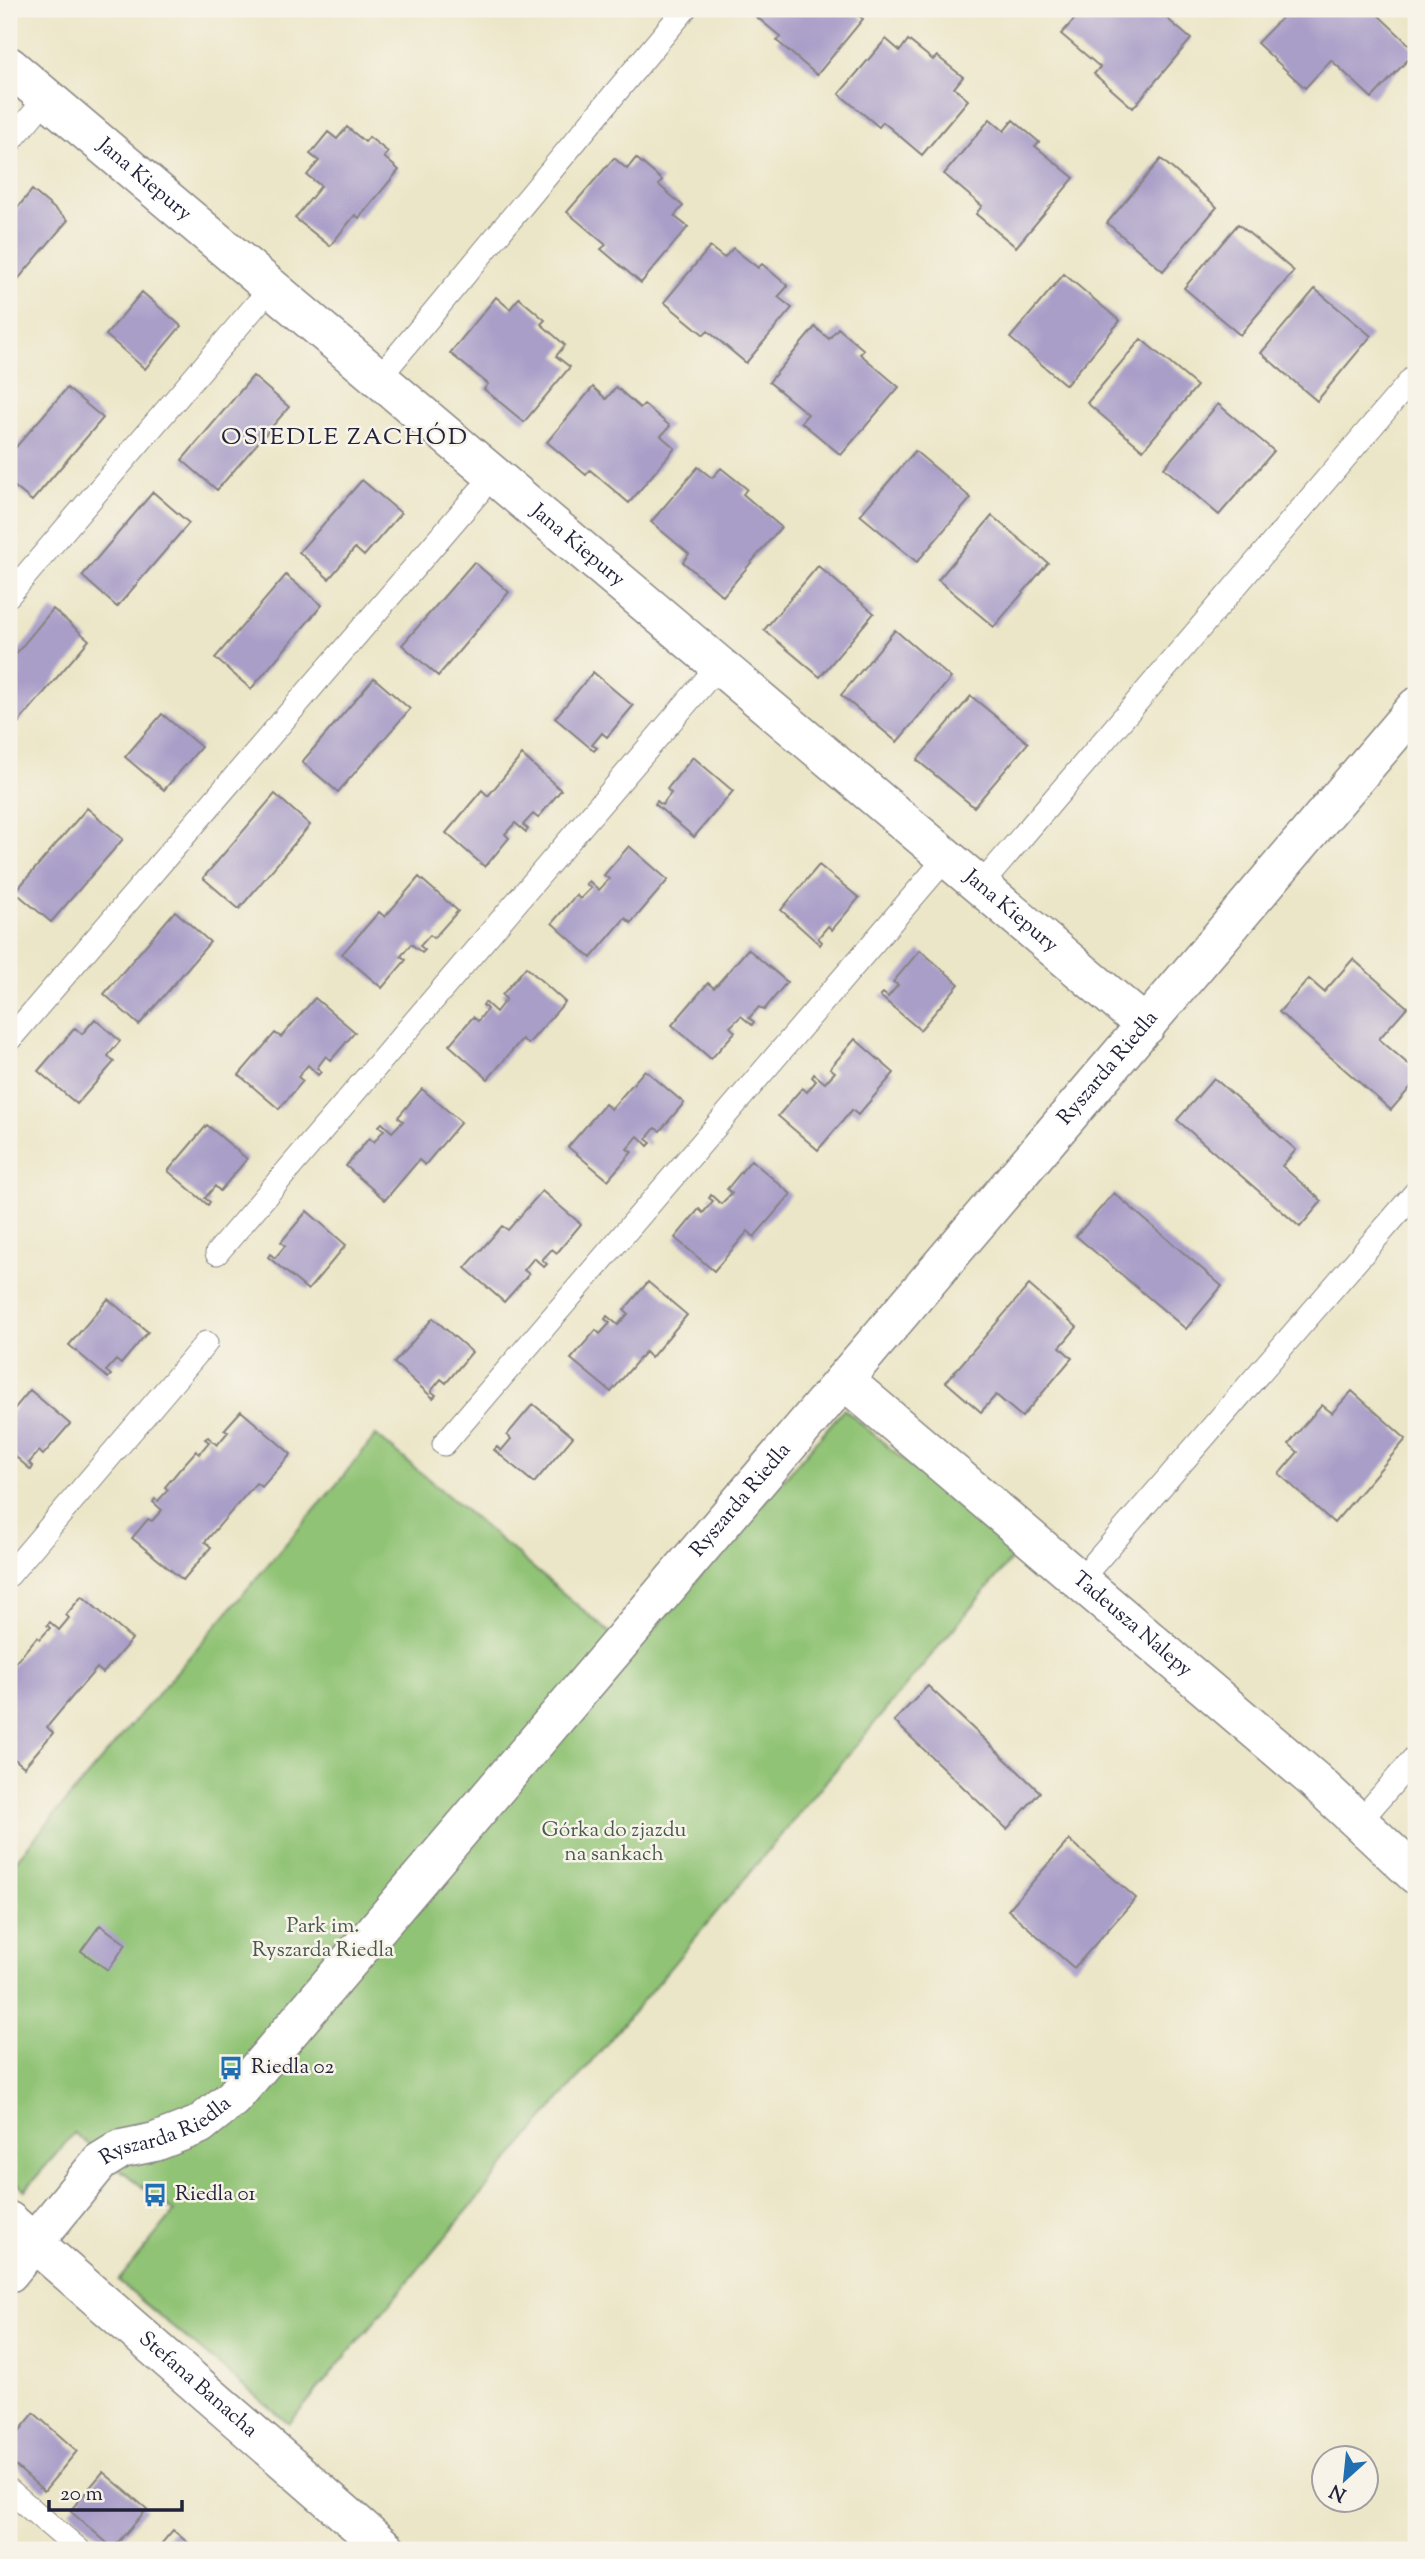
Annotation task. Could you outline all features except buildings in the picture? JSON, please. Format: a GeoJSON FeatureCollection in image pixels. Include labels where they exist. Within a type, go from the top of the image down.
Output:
{"type":"FeatureCollection","features":[{"type":"Feature","properties":{"kind":"street","name":"Jana Kiepury"},"geometry":{"type":"LineString","coordinates":[[9,66],[1146,1026]]}},
{"type":"Feature","properties":{"kind":"street","name":"Ryszarda Riedla"},"geometry":{"type":"LineString","coordinates":[[9,2273],[21,2233],[100,2162],[121,2149],[155,2142],[199,2125],[233,2098],[1416,707]]}},
{"type":"Feature","properties":{"kind":"street","name":"Tadeusza Nalepy"},"geometry":{"type":"LineString","coordinates":[[844,1380],[1284,1754],[1416,1875]]}},
{"type":"Feature","properties":{"kind":"street","name":"Stefana Banacha"},"geometry":{"type":"LineString","coordinates":[[21,2233],[387,2550]]}},
{"type":"Feature","properties":{"kind":"lane"},"geometry":{"type":"LineString","coordinates":[[379,378],[685,9]]}},
{"type":"Feature","properties":{"kind":"lane"},"geometry":{"type":"LineString","coordinates":[[9,143],[35,112]]}},
{"type":"Feature","properties":{"kind":"lane"},"geometry":{"type":"LineString","coordinates":[[9,595],[257,304]]}},
{"type":"Feature","properties":{"kind":"lane"},"geometry":{"type":"LineString","coordinates":[[980,886],[1412,379]]}},
{"type":"Feature","properties":{"kind":"lane"},"geometry":{"type":"LineString","coordinates":[[9,1040],[479,492]]}},
{"type":"Feature","properties":{"kind":"lane"},"geometry":{"type":"LineString","coordinates":[[217,1253],[719,665]]}},
{"type":"Feature","properties":{"kind":"lane"},"geometry":{"type":"LineString","coordinates":[[444,1444],[946,858]]}},
{"type":"Feature","properties":{"kind":"lane"},"geometry":{"type":"LineString","coordinates":[[1080,1580],[1416,1192]]}},
{"type":"Feature","properties":{"kind":"lane"},"geometry":{"type":"LineString","coordinates":[[9,1575],[206,1343]]}},
{"type":"Feature","properties":{"kind":"lane"},"geometry":{"type":"LineString","coordinates":[[1359,1822],[1416,1756]]}},
{"type":"Feature","properties":{"kind":"lane"},"geometry":{"type":"LineString","coordinates":[[9,2490],[79,2550]]}},
{"type":"Feature","properties":{"kind":"green space","name":"Park im. Ryszarda Riedla"},"geometry":{"type":"Polygon","coordinates":[[[844,1409],[1015,1555],[289,2424],[118,2281],[174,2212],[74,2133],[25,2190],[9,2177],[9,1868],[376,1435],[634,1653],[844,1409]]]}},
{"type":"Feature","properties":{"kind":"place","name":"Riedla 02"},"geometry":{"type":"Point","coordinates":[231,2068]}},
{"type":"Feature","properties":{"kind":"place","name":"Riedla 01"},"geometry":{"type":"Point","coordinates":[155,2195]}},
{"type":"Feature","properties":{"kind":"district","name":"OSIEDLE ZACHÓD"},"geometry":{"type":"Point","coordinates":[345,438]}},
{"type":"Feature","properties":{"kind":"park label","name":"Górka do zjazdu na sankach"},"geometry":{"type":"Point","coordinates":[614,1843]}}]}
